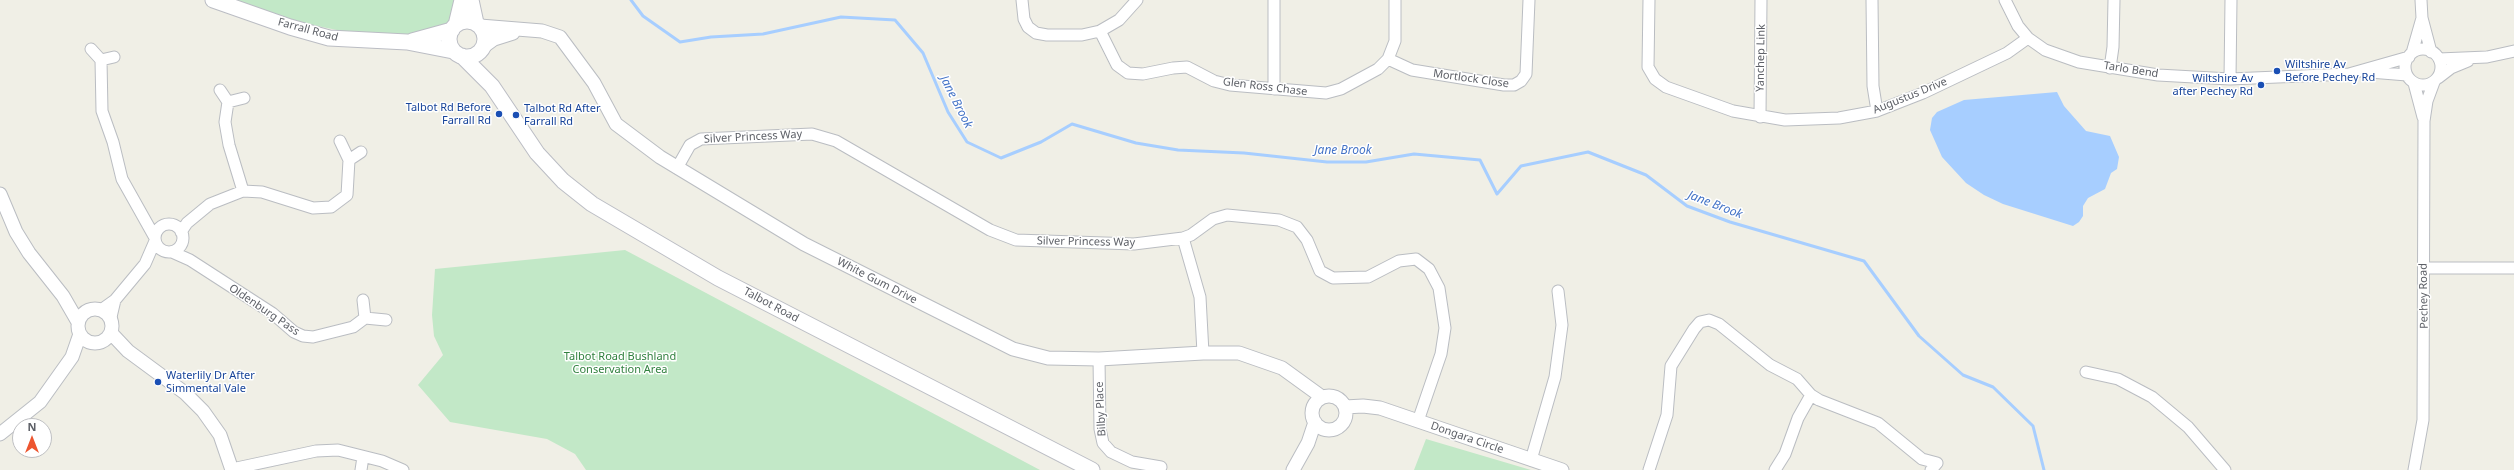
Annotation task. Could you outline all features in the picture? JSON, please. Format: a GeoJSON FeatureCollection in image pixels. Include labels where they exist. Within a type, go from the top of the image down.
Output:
{"type":"FeatureCollection","features":[{"type":"Feature","properties":{"kind":"main road","name":"Farrall Road"},"geometry":{"type":"LineString","coordinates":[[213,0],[290,27],[329,38],[407,42],[458,53]]}},
{"type":"Feature","properties":{"kind":"main road"},"geometry":{"type":"LineString","coordinates":[[462,0],[449,40],[458,53],[471,56],[481,49],[485,36],[478,25],[471,0]]}},
{"type":"Feature","properties":{"kind":"main road"},"geometry":{"type":"LineString","coordinates":[[454,27],[465,21],[478,25]]}},
{"type":"Feature","properties":{"kind":"main road","name":"Farrall Road"},"geometry":{"type":"LineString","coordinates":[[407,42],[454,27]]}},
{"type":"Feature","properties":{"kind":"main road","name":"Talbot Road"},"geometry":{"type":"LineString","coordinates":[[481,49],[492,86]]}},
{"type":"Feature","properties":{"kind":"main road","name":"Talbot Road"},"geometry":{"type":"LineString","coordinates":[[458,53],[477,69],[492,86],[537,154],[563,181],[598,208],[718,278],[1092,470]]}},
{"type":"Feature","properties":{"kind":"street"},"geometry":{"type":"LineString","coordinates":[[1022,0],[1024,19],[1028,27],[1036,33],[1047,35],[1082,34],[1100,31],[1119,20],[1136,0]]}},
{"type":"Feature","properties":{"kind":"street"},"geometry":{"type":"LineString","coordinates":[[1274,0],[1274,89]]}},
{"type":"Feature","properties":{"kind":"street"},"geometry":{"type":"LineString","coordinates":[[1388,59],[1395,41],[1395,0]]}},
{"type":"Feature","properties":{"kind":"street","name":"Mortlock Close"},"geometry":{"type":"LineString","coordinates":[[1388,59],[1412,70],[1504,85],[1514,85],[1522,81],[1526,74],[1529,0]]}},
{"type":"Feature","properties":{"kind":"street","name":"Augustus Drive"},"geometry":{"type":"LineString","coordinates":[[1649,0],[1648,67],[1655,79],[1666,87],[1733,111],[1760,117],[1785,120],[1818,120],[1877,111],[1923,93],[2008,53],[2028,38]]}},
{"type":"Feature","properties":{"kind":"street","name":"Yanchep Link"},"geometry":{"type":"LineString","coordinates":[[1760,117],[1762,0]]}},
{"type":"Feature","properties":{"kind":"street"},"geometry":{"type":"LineString","coordinates":[[1872,0],[1873,86],[1877,111]]}},
{"type":"Feature","properties":{"kind":"street","name":"Tarlo Bend"},"geometry":{"type":"LineString","coordinates":[[2005,0],[2009,12],[2028,38],[2045,50],[2059,56],[2110,68],[2158,75],[2230,79],[2359,72],[2411,79]]}},
{"type":"Feature","properties":{"kind":"street"},"geometry":{"type":"LineString","coordinates":[[2110,68],[2113,47],[2114,0]]}},
{"type":"Feature","properties":{"kind":"street"},"geometry":{"type":"LineString","coordinates":[[2230,79],[2231,0]]}},
{"type":"Feature","properties":{"kind":"street"},"geometry":{"type":"LineString","coordinates":[[2421,0],[2422,18],[2441,68],[2436,80]]}},
{"type":"Feature","properties":{"kind":"street"},"geometry":{"type":"LineString","coordinates":[[2422,18],[2405,66],[2411,79],[2424,85],[2436,80],[2451,68],[2476,58],[2514,51]]}},
{"type":"Feature","properties":{"kind":"street","name":"White Gum Drive"},"geometry":{"type":"LineString","coordinates":[[478,25],[518,31],[542,31],[560,37],[594,83],[616,124],[677,168],[804,244],[1013,349],[1048,358],[1099,359],[1203,353],[1239,353],[1282,368],[1305,384],[1317,401]]}},
{"type":"Feature","properties":{"kind":"street","name":"White Gum Drive"},"geometry":{"type":"LineString","coordinates":[[481,49],[494,39],[518,31]]}},
{"type":"Feature","properties":{"kind":"street","name":"Glen Ross Chase"},"geometry":{"type":"LineString","coordinates":[[1100,31],[1117,65],[1128,74],[1143,74],[1173,68],[1187,67],[1222,83],[1274,89],[1318,93],[1333,92],[1378,68],[1388,59]]}},
{"type":"Feature","properties":{"kind":"street"},"geometry":{"type":"LineString","coordinates":[[91,49],[101,60],[102,111],[113,142],[122,179],[156,235],[160,250],[168,252]]}},
{"type":"Feature","properties":{"kind":"street"},"geometry":{"type":"LineString","coordinates":[[2410,55],[2422,50],[2435,55],[2476,58]]}},
{"type":"Feature","properties":{"kind":"street","name":"Tarlo Bend"},"geometry":{"type":"LineString","coordinates":[[2359,72],[2410,55]]}},
{"type":"Feature","properties":{"kind":"street"},"geometry":{"type":"LineString","coordinates":[[101,60],[114,56]]}},
{"type":"Feature","properties":{"kind":"street","name":"Pechey Road"},"geometry":{"type":"LineString","coordinates":[[2411,79],[2424,121]]}},
{"type":"Feature","properties":{"kind":"street","name":"Pechey Road"},"geometry":{"type":"LineString","coordinates":[[2414,470],[2423,420],[2424,121],[2427,101],[2436,80]]}},
{"type":"Feature","properties":{"kind":"street"},"geometry":{"type":"LineString","coordinates":[[220,90],[228,102],[225,122],[243,191]]}},
{"type":"Feature","properties":{"kind":"street"},"geometry":{"type":"LineString","coordinates":[[228,102],[244,98]]}},
{"type":"Feature","properties":{"kind":"street","name":"Silver Princess Way"},"geometry":{"type":"LineString","coordinates":[[677,168],[690,145],[701,140],[812,134],[836,141],[990,230],[1016,240],[1124,245],[1183,238],[1191,235],[1220,216],[1272,220],[1289,223],[1303,233],[1320,271],[1333,278],[1368,277],[1407,259],[1424,263],[1430,269],[1439,288],[1445,328],[1441,354],[1418,421]]}},
{"type":"Feature","properties":{"kind":"street"},"geometry":{"type":"LineString","coordinates":[[0,434],[40,402],[72,357],[83,314],[101,312],[115,300],[145,264],[156,235],[163,225],[181,227],[210,204],[243,191],[262,192],[313,208],[331,207],[347,196],[349,160],[340,141]]}},
{"type":"Feature","properties":{"kind":"street"},"geometry":{"type":"LineString","coordinates":[[349,160],[361,152]]}},
{"type":"Feature","properties":{"kind":"street"},"geometry":{"type":"LineString","coordinates":[[0,194],[16,232],[29,253],[63,296],[84,339],[103,339],[128,352],[185,393],[203,412],[220,435],[232,470],[319,451],[338,450],[382,461],[403,470]]}},
{"type":"Feature","properties":{"kind":"street"},"geometry":{"type":"LineString","coordinates":[[145,264],[168,252],[179,249],[183,240],[181,227]]}},
{"type":"Feature","properties":{"kind":"street"},"geometry":{"type":"LineString","coordinates":[[1183,238],[1200,297],[1203,353]]}},
{"type":"Feature","properties":{"kind":"street","name":"Oldenburg Pass"},"geometry":{"type":"LineString","coordinates":[[182,245],[190,260]]}},
{"type":"Feature","properties":{"kind":"street","name":"Oldenburg Pass"},"geometry":{"type":"LineString","coordinates":[[168,252],[190,260],[272,313],[294,332],[303,336],[313,337],[341,331],[353,327],[366,318]]}},
{"type":"Feature","properties":{"kind":"street"},"geometry":{"type":"LineString","coordinates":[[2424,268],[2514,268]]}},
{"type":"Feature","properties":{"kind":"street"},"geometry":{"type":"LineString","coordinates":[[1531,460],[1555,377],[1562,325],[1558,292]]}},
{"type":"Feature","properties":{"kind":"street"},"geometry":{"type":"LineString","coordinates":[[63,296],[101,312],[113,328],[103,339],[72,357]]}},
{"type":"Feature","properties":{"kind":"street"},"geometry":{"type":"LineString","coordinates":[[363,300],[366,318],[386,320]]}},
{"type":"Feature","properties":{"kind":"street"},"geometry":{"type":"LineString","coordinates":[[1649,470],[1667,415],[1671,366],[1694,329],[1700,322],[1709,320],[1719,324],[1770,365],[1797,379],[1811,395],[1826,404],[1878,423],[1934,467]]}},
{"type":"Feature","properties":{"kind":"street","name":"Bilby Place"},"geometry":{"type":"LineString","coordinates":[[1099,359],[1100,429],[1103,443],[1111,452],[1132,462],[1161,467]]}},
{"type":"Feature","properties":{"kind":"street"},"geometry":{"type":"LineString","coordinates":[[2086,372],[2118,379],[2152,397],[2188,427],[2225,470]]}},
{"type":"Feature","properties":{"kind":"street"},"geometry":{"type":"LineString","coordinates":[[1775,470],[1785,454],[1798,418],[1811,395]]}},
{"type":"Feature","properties":{"kind":"street"},"geometry":{"type":"LineString","coordinates":[[1336,397],[1345,413],[1337,428],[1318,425],[1312,411],[1317,401],[1336,397]]}},
{"type":"Feature","properties":{"kind":"street","name":"Dongara Circle"},"geometry":{"type":"LineString","coordinates":[[1345,413],[1372,407],[1562,470]]}},
{"type":"Feature","properties":{"kind":"street"},"geometry":{"type":"LineString","coordinates":[[1293,470],[1318,425]]}},
{"type":"Feature","properties":{"kind":"street"},"geometry":{"type":"LineString","coordinates":[[361,470],[363,457]]}},
{"type":"Feature","properties":{"kind":"green space"},"geometry":{"type":"Polygon","coordinates":[[[236,0],[456,0],[450,21],[444,26],[413,35],[361,35],[298,22],[236,0]]]}},
{"type":"Feature","properties":{"kind":"green space","name":"Talbot Road Bushland Conservation Area"},"geometry":{"type":"Polygon","coordinates":[[[625,250],[1040,470],[586,470],[575,454],[547,439],[450,422],[418,385],[443,355],[434,336],[432,315],[435,269],[625,250]]]}},
{"type":"Feature","properties":{"kind":"green space"},"geometry":{"type":"Polygon","coordinates":[[[1426,439],[1531,470],[1414,470],[1426,439]]]}},
{"type":"Feature","properties":{"kind":"water"},"geometry":{"type":"Polygon","coordinates":[[[2057,92],[2064,106],[2086,131],[2110,136],[2119,157],[2117,169],[2111,173],[2105,189],[2088,198],[2083,206],[2083,216],[2079,222],[2073,226],[2003,204],[1984,195],[1966,183],[1942,157],[1930,130],[1932,118],[1937,112],[1964,100],[2057,92]]]}},
{"type":"Feature","properties":{"kind":"waterway","name":"Jane Brook"},"geometry":{"type":"LineString","coordinates":[[631,0],[643,16],[680,42],[711,37],[763,34],[841,17],[895,20],[923,53],[948,112],[967,142],[1001,158],[1041,142],[1072,124],[1136,143],[1178,150],[1244,153],[1327,162],[1366,162],[1414,154],[1480,160],[1497,194],[1521,166],[1588,152],[1646,175],[1687,206],[1730,222],[1864,261],[1919,336],[1963,375],[1993,387],[2033,426],[2044,470]]}},
{"type":"Feature","properties":{"kind":"place","name":"Wiltshire Av Before Pechey Rd"},"geometry":{"type":"Point","coordinates":[2277,71]}},
{"type":"Feature","properties":{"kind":"place","name":"Wiltshire Av after Pechey Rd"},"geometry":{"type":"Point","coordinates":[2261,85]}},
{"type":"Feature","properties":{"kind":"place","name":"Talbot Rd Before Farrall Rd"},"geometry":{"type":"Point","coordinates":[499,114]}},
{"type":"Feature","properties":{"kind":"place","name":"Talbot Rd After Farrall Rd"},"geometry":{"type":"Point","coordinates":[516,115]}},
{"type":"Feature","properties":{"kind":"place","name":"Waterlily Dr After Simmental Vale"},"geometry":{"type":"Point","coordinates":[158,382]}}]}
